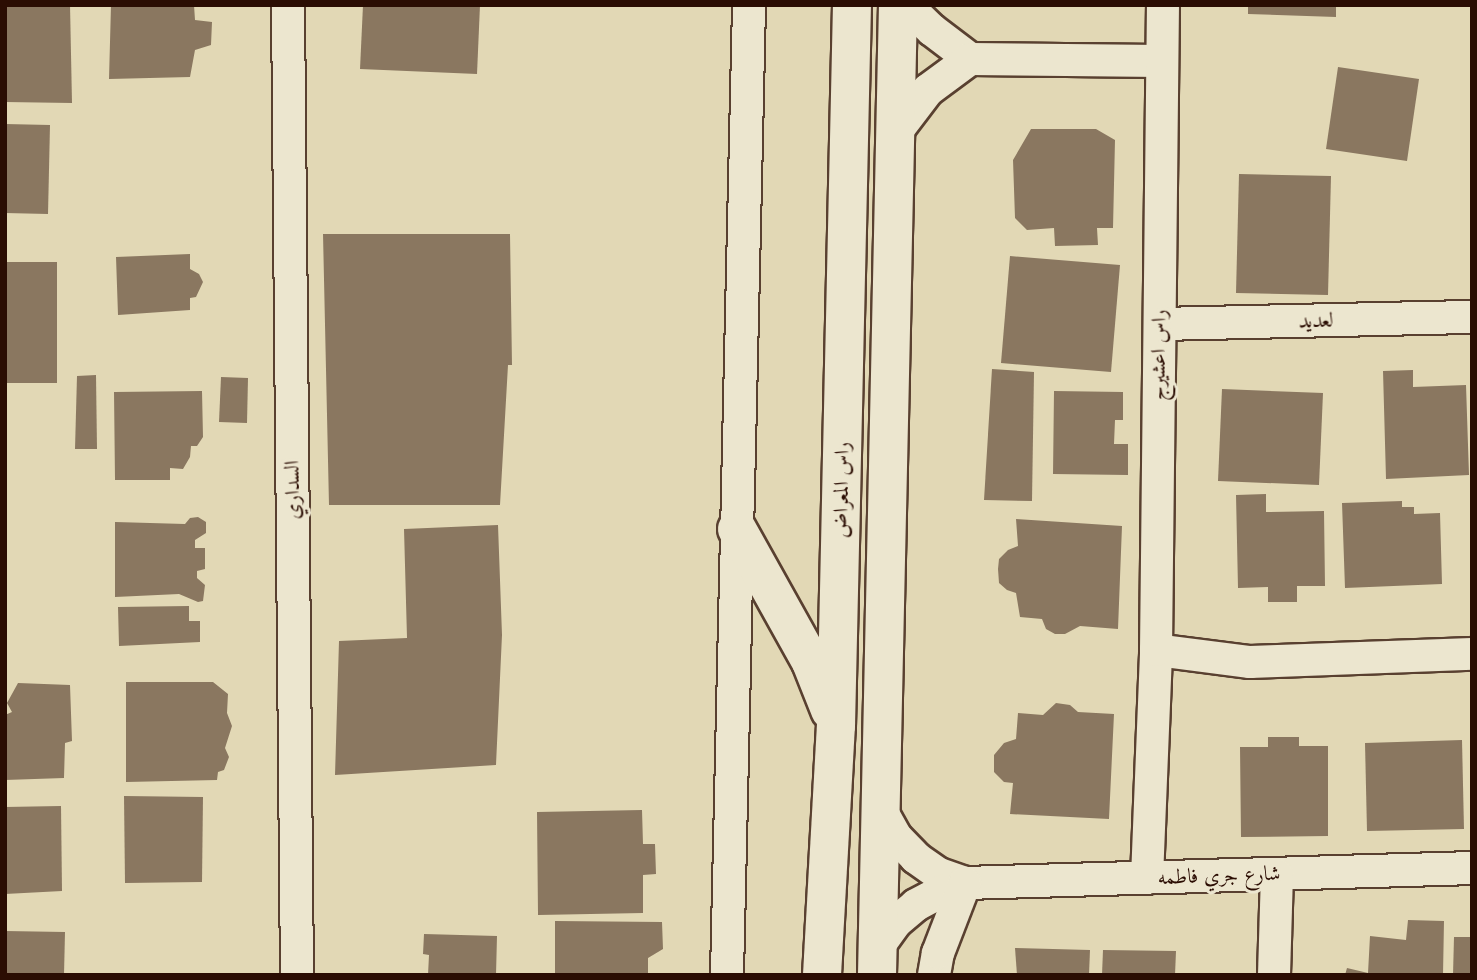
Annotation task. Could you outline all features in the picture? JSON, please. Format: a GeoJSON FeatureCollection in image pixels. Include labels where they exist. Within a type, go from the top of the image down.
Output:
{"type":"FeatureCollection","features":[{"type":"Feature","properties":{"kind":"street","name":"السداري"},"geometry":{"type":"LineString","coordinates":[[288,5],[298,975]]}},
{"type":"Feature","properties":{"kind":"street"},"geometry":{"type":"LineString","coordinates":[[727,975],[749,5]]}},
{"type":"Feature","properties":{"kind":"street","name":"راس المعراض"},"geometry":{"type":"LineString","coordinates":[[822,975],[836,726],[852,5]]}},
{"type":"Feature","properties":{"kind":"street"},"geometry":{"type":"LineString","coordinates":[[878,959],[898,5]]}},
{"type":"Feature","properties":{"kind":"street"},"geometry":{"type":"LineString","coordinates":[[906,5],[932,30],[970,59],[1161,61]]}},
{"type":"Feature","properties":{"kind":"street","name":"راس اعشيرج"},"geometry":{"type":"LineString","coordinates":[[1147,878],[1156,650],[1163,5]]}},
{"type":"Feature","properties":{"kind":"street"},"geometry":{"type":"LineString","coordinates":[[896,132],[928,90],[970,59]]}},
{"type":"Feature","properties":{"kind":"street","name":"لعديد"},"geometry":{"type":"LineString","coordinates":[[1160,324],[1472,317]]}},
{"type":"Feature","properties":{"kind":"street"},"geometry":{"type":"LineString","coordinates":[[737,528],[811,662],[836,726]]}},
{"type":"Feature","properties":{"kind":"street"},"geometry":{"type":"LineString","coordinates":[[1156,650],[1250,662],[1472,654]]}},
{"type":"Feature","properties":{"kind":"street","name":"شارع جري فاطمه"},"geometry":{"type":"LineString","coordinates":[[882,813],[896,837],[916,858],[939,874],[965,883]]}},
{"type":"Feature","properties":{"kind":"street","name":"شارع جري فاطمه"},"geometry":{"type":"LineString","coordinates":[[878,959],[896,922],[916,905],[965,883],[1472,868]]}},
{"type":"Feature","properties":{"kind":"street"},"geometry":{"type":"LineString","coordinates":[[1274,975],[1277,875]]}},
{"type":"Feature","properties":{"kind":"street"},"geometry":{"type":"LineString","coordinates":[[934,975],[938,953],[965,883]]}},
{"type":"Feature","properties":{"kind":"building"},"geometry":{"type":"Polygon","coordinates":[[[5,5],[70,5],[72,103],[5,102],[5,5]]]}},
{"type":"Feature","properties":{"kind":"building"},"geometry":{"type":"Polygon","coordinates":[[[111,5],[194,5],[195,20],[212,22],[211,45],[195,50],[190,77],[109,79],[111,5]]]}},
{"type":"Feature","properties":{"kind":"building"},"geometry":{"type":"Polygon","coordinates":[[[363,5],[480,5],[477,74],[360,69],[363,5]]]}},
{"type":"Feature","properties":{"kind":"building"},"geometry":{"type":"Polygon","coordinates":[[[1248,5],[1336,5],[1336,17],[1248,14],[1248,5]]]}},
{"type":"Feature","properties":{"kind":"building"},"geometry":{"type":"Polygon","coordinates":[[[1338,67],[1419,79],[1407,161],[1326,149],[1338,67]]]}},
{"type":"Feature","properties":{"kind":"building"},"geometry":{"type":"Polygon","coordinates":[[[5,124],[50,125],[48,214],[5,213],[5,124]]]}},
{"type":"Feature","properties":{"kind":"building"},"geometry":{"type":"Polygon","coordinates":[[[1031,129],[1096,129],[1115,140],[1113,228],[1097,228],[1098,245],[1055,246],[1054,228],[1027,230],[1015,218],[1013,160],[1031,129]]]}},
{"type":"Feature","properties":{"kind":"building"},"geometry":{"type":"Polygon","coordinates":[[[1239,174],[1331,176],[1328,295],[1236,293],[1239,174]]]}},
{"type":"Feature","properties":{"kind":"building"},"geometry":{"type":"Polygon","coordinates":[[[323,234],[510,234],[512,365],[508,365],[500,505],[329,505],[323,234]]]}},
{"type":"Feature","properties":{"kind":"building"},"geometry":{"type":"Polygon","coordinates":[[[190,254],[190,269],[199,274],[203,282],[196,297],[190,298],[190,310],[118,315],[116,257],[190,254]]]}},
{"type":"Feature","properties":{"kind":"building"},"geometry":{"type":"Polygon","coordinates":[[[1010,256],[1120,265],[1111,372],[1001,363],[1010,256]]]}},
{"type":"Feature","properties":{"kind":"building"},"geometry":{"type":"Polygon","coordinates":[[[5,262],[57,262],[57,383],[5,383],[5,262]]]}},
{"type":"Feature","properties":{"kind":"building"},"geometry":{"type":"Polygon","coordinates":[[[992,369],[1034,372],[1032,501],[984,500],[992,369]]]}},
{"type":"Feature","properties":{"kind":"building"},"geometry":{"type":"Polygon","coordinates":[[[1413,370],[1413,387],[1466,385],[1469,475],[1386,479],[1383,371],[1413,370]]]}},
{"type":"Feature","properties":{"kind":"building"},"geometry":{"type":"Polygon","coordinates":[[[96,375],[97,449],[75,449],[77,376],[96,375]]]}},
{"type":"Feature","properties":{"kind":"building"},"geometry":{"type":"Polygon","coordinates":[[[221,377],[248,378],[247,423],[219,422],[221,377]]]}},
{"type":"Feature","properties":{"kind":"building"},"geometry":{"type":"Polygon","coordinates":[[[1222,389],[1323,393],[1319,485],[1218,481],[1222,389]]]}},
{"type":"Feature","properties":{"kind":"building"},"geometry":{"type":"Polygon","coordinates":[[[202,391],[203,437],[197,446],[191,446],[190,457],[183,469],[170,468],[170,480],[115,480],[114,392],[202,391]]]}},
{"type":"Feature","properties":{"kind":"building"},"geometry":{"type":"Polygon","coordinates":[[[1054,391],[1123,392],[1123,420],[1115,420],[1114,444],[1128,444],[1128,475],[1053,474],[1054,391]]]}},
{"type":"Feature","properties":{"kind":"building"},"geometry":{"type":"Polygon","coordinates":[[[1266,494],[1266,512],[1324,511],[1325,586],[1297,586],[1297,602],[1268,602],[1268,587],[1238,588],[1236,495],[1266,494]]]}},
{"type":"Feature","properties":{"kind":"building"},"geometry":{"type":"Polygon","coordinates":[[[1402,501],[1402,507],[1414,507],[1414,514],[1440,513],[1442,584],[1345,588],[1342,503],[1402,501]]]}},
{"type":"Feature","properties":{"kind":"building"},"geometry":{"type":"Polygon","coordinates":[[[198,517],[206,522],[206,533],[195,540],[195,548],[205,548],[205,569],[197,571],[197,578],[205,585],[203,601],[198,602],[179,594],[115,597],[115,522],[185,524],[190,518],[198,517]]]}},
{"type":"Feature","properties":{"kind":"building"},"geometry":{"type":"Polygon","coordinates":[[[1016,519],[1122,526],[1118,629],[1080,626],[1065,634],[1055,634],[1046,629],[1042,619],[1020,617],[1016,593],[999,583],[998,569],[999,559],[1008,550],[1018,546],[1016,519]]]}},
{"type":"Feature","properties":{"kind":"building"},"geometry":{"type":"Polygon","coordinates":[[[498,525],[502,635],[496,765],[335,775],[339,641],[407,638],[404,529],[498,525]]]}},
{"type":"Feature","properties":{"kind":"building"},"geometry":{"type":"Polygon","coordinates":[[[189,606],[189,621],[200,621],[200,642],[119,646],[118,607],[189,606]]]}},
{"type":"Feature","properties":{"kind":"building"},"geometry":{"type":"Polygon","coordinates":[[[126,682],[213,682],[228,694],[227,713],[232,726],[225,748],[229,757],[224,770],[218,772],[217,780],[126,782],[126,682]]]}},
{"type":"Feature","properties":{"kind":"building"},"geometry":{"type":"Polygon","coordinates":[[[18,683],[70,685],[72,741],[65,743],[64,778],[5,780],[5,715],[12,712],[7,703],[18,683]]]}},
{"type":"Feature","properties":{"kind":"building"},"geometry":{"type":"Polygon","coordinates":[[[1056,703],[1070,705],[1078,712],[1114,714],[1109,819],[1010,814],[1013,783],[1004,782],[994,772],[994,755],[1004,743],[1016,739],[1018,713],[1043,715],[1056,703]]]}},
{"type":"Feature","properties":{"kind":"building"},"geometry":{"type":"Polygon","coordinates":[[[1268,737],[1299,737],[1299,746],[1328,746],[1328,836],[1241,837],[1240,747],[1268,747],[1268,737]]]}},
{"type":"Feature","properties":{"kind":"building"},"geometry":{"type":"Polygon","coordinates":[[[1462,740],[1464,829],[1367,831],[1365,743],[1462,740]]]}},
{"type":"Feature","properties":{"kind":"building"},"geometry":{"type":"Polygon","coordinates":[[[124,796],[203,797],[202,882],[125,883],[124,796]]]}},
{"type":"Feature","properties":{"kind":"building"},"geometry":{"type":"Polygon","coordinates":[[[61,806],[62,891],[5,894],[5,807],[61,806]]]}},
{"type":"Feature","properties":{"kind":"building"},"geometry":{"type":"Polygon","coordinates":[[[642,810],[643,844],[655,844],[656,874],[643,875],[643,913],[538,915],[537,812],[642,810]]]}},
{"type":"Feature","properties":{"kind":"building"},"geometry":{"type":"Polygon","coordinates":[[[1408,920],[1444,921],[1443,975],[1345,975],[1347,968],[1368,973],[1370,936],[1406,940],[1408,920]]]}},
{"type":"Feature","properties":{"kind":"building"},"geometry":{"type":"Polygon","coordinates":[[[555,921],[662,922],[663,949],[648,958],[648,975],[555,975],[555,921]]]}},
{"type":"Feature","properties":{"kind":"building"},"geometry":{"type":"Polygon","coordinates":[[[5,931],[65,932],[64,975],[5,975],[5,931]]]}},
{"type":"Feature","properties":{"kind":"building"},"geometry":{"type":"Polygon","coordinates":[[[424,934],[497,936],[496,975],[428,975],[429,955],[423,954],[424,934]]]}},
{"type":"Feature","properties":{"kind":"building"},"geometry":{"type":"Polygon","coordinates":[[[1454,937],[1472,937],[1472,975],[1453,975],[1454,937]]]}},
{"type":"Feature","properties":{"kind":"building"},"geometry":{"type":"Polygon","coordinates":[[[1015,948],[1090,950],[1089,975],[1017,975],[1015,948]]]}},
{"type":"Feature","properties":{"kind":"building"},"geometry":{"type":"Polygon","coordinates":[[[1103,950],[1176,951],[1175,975],[1102,975],[1103,950]]]}}]}
